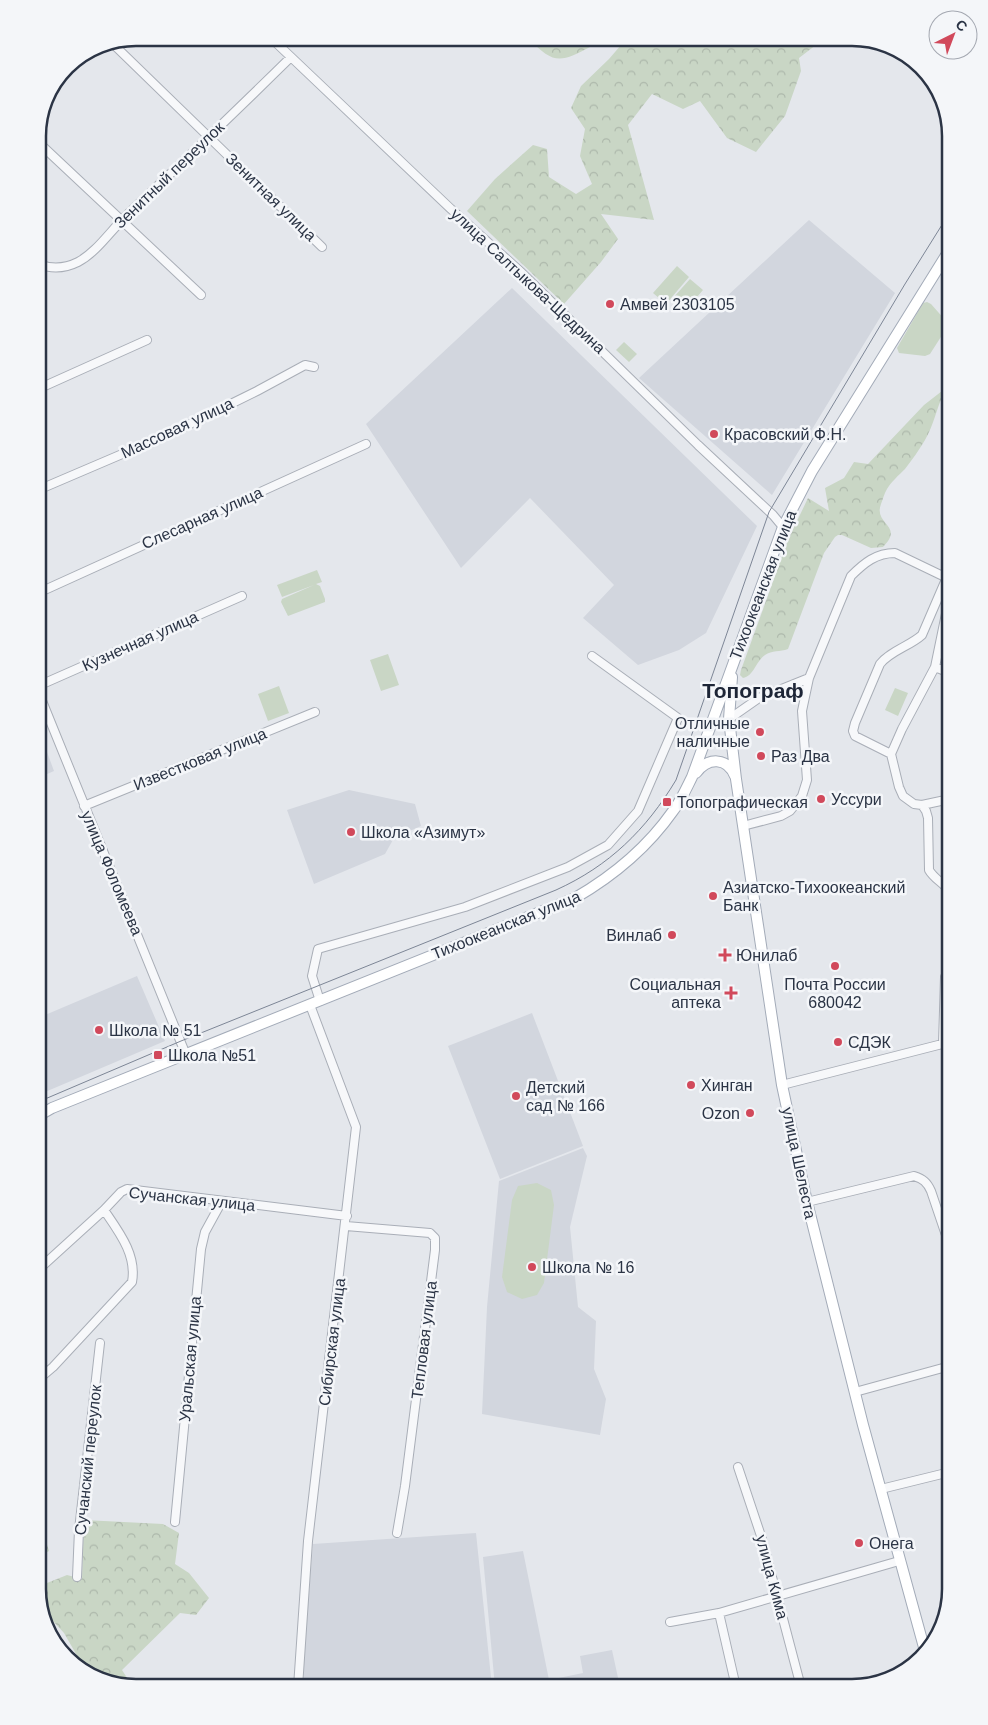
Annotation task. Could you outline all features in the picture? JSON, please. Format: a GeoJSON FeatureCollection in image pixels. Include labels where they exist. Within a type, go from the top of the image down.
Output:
{"type":"FeatureCollection","features":[{"type":"Feature","properties":{"kind":"main road","name":"Тихоокеанская улица"},"geometry":{"type":"LineString","coordinates":[[46,1111],[575,898],[594,888],[623,866],[646,844],[674,811],[692,777],[783,527],[812,471],[942,262]]}},
{"type":"Feature","properties":{"kind":"main road","name":"улица Шелеста"},"geometry":{"type":"LineString","coordinates":[[732,663],[729,719],[736,779],[782,1085],[807,1202],[899,1561],[923,1644]]}},
{"type":"Feature","properties":{"kind":"main road"},"geometry":{"type":"LineString","coordinates":[[692,777],[701,766],[711,761],[723,762],[732,769],[736,779]]}},
{"type":"Feature","properties":{"kind":"street","name":"улица Салтыкова-Щедрина"},"geometry":{"type":"LineString","coordinates":[[279,46],[440,199],[522,273],[698,445],[773,515],[783,527]]}},
{"type":"Feature","properties":{"kind":"street","name":"Зенитная улица"},"geometry":{"type":"LineString","coordinates":[[117,48],[322,247]]}},
{"type":"Feature","properties":{"kind":"street","name":"Зенитный переулок"},"geometry":{"type":"LineString","coordinates":[[46,267],[50,269],[76,263],[87,257],[120,221],[291,57]]}},
{"type":"Feature","properties":{"kind":"street"},"geometry":{"type":"LineString","coordinates":[[46,150],[201,295]]}},
{"type":"Feature","properties":{"kind":"street"},"geometry":{"type":"LineString","coordinates":[[46,385],[147,340]]}},
{"type":"Feature","properties":{"kind":"street","name":"Массовая улица"},"geometry":{"type":"LineString","coordinates":[[46,487],[176,431],[305,365],[314,367]]}},
{"type":"Feature","properties":{"kind":"street","name":"Слесарная улица"},"geometry":{"type":"LineString","coordinates":[[46,589],[366,444]]}},
{"type":"Feature","properties":{"kind":"street"},"geometry":{"type":"LineString","coordinates":[[743,826],[781,816],[790,811],[802,796],[807,780],[802,710],[809,678],[851,576],[863,564],[877,556],[895,553],[942,576]]}},
{"type":"Feature","properties":{"kind":"street"},"geometry":{"type":"LineString","coordinates":[[891,754],[855,736],[853,731],[855,723],[880,664],[885,658],[916,640],[922,634],[942,589]]}},
{"type":"Feature","properties":{"kind":"street","name":"Кузнечная улица"},"geometry":{"type":"LineString","coordinates":[[46,682],[242,596]]}},
{"type":"Feature","properties":{"kind":"street"},"geometry":{"type":"LineString","coordinates":[[942,633],[935,667],[891,754],[903,796],[914,804],[922,805],[942,801]]}},
{"type":"Feature","properties":{"kind":"street","name":"Сибирская улица"},"geometry":{"type":"LineString","coordinates":[[299,1679],[308,1540],[356,1127],[315,1003],[312,976],[318,949],[466,907],[568,867],[608,845],[638,811],[678,718],[592,656]]}},
{"type":"Feature","properties":{"kind":"street"},"geometry":{"type":"LineString","coordinates":[[935,667],[942,670]]}},
{"type":"Feature","properties":{"kind":"street"},"geometry":{"type":"LineString","coordinates":[[729,719],[759,698],[809,678]]}},
{"type":"Feature","properties":{"kind":"street","name":"улица Фоломеева"},"geometry":{"type":"LineString","coordinates":[[46,711],[186,1055]]}},
{"type":"Feature","properties":{"kind":"street","name":"Известковая улица"},"geometry":{"type":"LineString","coordinates":[[84,806],[315,712]]}},
{"type":"Feature","properties":{"kind":"street"},"geometry":{"type":"LineString","coordinates":[[922,805],[928,818],[929,870],[932,877],[942,882]]}},
{"type":"Feature","properties":{"kind":"street"},"geometry":{"type":"LineString","coordinates":[[782,1085],[942,1044]]}},
{"type":"Feature","properties":{"kind":"street"},"geometry":{"type":"LineString","coordinates":[[807,1202],[914,1176],[927,1182],[942,1224]]}},
{"type":"Feature","properties":{"kind":"street","name":"Сучанская улица"},"geometry":{"type":"LineString","coordinates":[[46,1263],[104,1210],[120,1192],[127,1189],[347,1216]]}},
{"type":"Feature","properties":{"kind":"street","name":"Уральская улица"},"geometry":{"type":"LineString","coordinates":[[175,1522],[201,1249],[205,1232],[222,1201]]}},
{"type":"Feature","properties":{"kind":"street"},"geometry":{"type":"LineString","coordinates":[[46,1373],[132,1282],[134,1272],[131,1255],[119,1232],[104,1210]]}},
{"type":"Feature","properties":{"kind":"street","name":"Тепловая улица"},"geometry":{"type":"LineString","coordinates":[[346,1226],[430,1233],[435,1238],[434,1260],[406,1486],[397,1534]]}},
{"type":"Feature","properties":{"kind":"street","name":"Сучанский переулок"},"geometry":{"type":"LineString","coordinates":[[77,1577],[80,1530],[100,1343]]}},
{"type":"Feature","properties":{"kind":"street"},"geometry":{"type":"LineString","coordinates":[[855,1392],[942,1368]]}},
{"type":"Feature","properties":{"kind":"street","name":"улица Кима"},"geometry":{"type":"LineString","coordinates":[[738,1467],[762,1539],[799,1679]]}},
{"type":"Feature","properties":{"kind":"street"},"geometry":{"type":"LineString","coordinates":[[881,1490],[942,1474]]}},
{"type":"Feature","properties":{"kind":"street"},"geometry":{"type":"LineString","coordinates":[[670,1622],[719,1613],[899,1561]]}},
{"type":"Feature","properties":{"kind":"street"},"geometry":{"type":"LineString","coordinates":[[719,1613],[734,1679]]}},
{"type":"Feature","properties":{"kind":"shaded area"},"geometry":{"type":"Polygon","coordinates":[[[809,220],[895,293],[772,495],[639,378],[809,220]]]}},
{"type":"Feature","properties":{"kind":"shaded area"},"geometry":{"type":"Polygon","coordinates":[[[512,288],[757,526],[706,633],[679,650],[638,665],[583,618],[614,585],[530,498],[461,568],[366,424],[512,288]]]}},
{"type":"Feature","properties":{"kind":"shaded area"},"geometry":{"type":"Polygon","coordinates":[[[46,749],[54,771],[46,774],[46,749]]]}},
{"type":"Feature","properties":{"kind":"shaded area","name":"Школа «Азимут»"},"geometry":{"type":"Polygon","coordinates":[[[349,790],[415,804],[421,826],[394,838],[385,854],[314,884],[287,810],[349,790]]]}},
{"type":"Feature","properties":{"kind":"shaded area","name":"Школа № 51"},"geometry":{"type":"Polygon","coordinates":[[[137,976],[165,1041],[46,1092],[46,1015],[137,976]]]}},
{"type":"Feature","properties":{"kind":"shaded area","name":"Детский сад № 166"},"geometry":{"type":"Polygon","coordinates":[[[532,1013],[583,1146],[500,1179],[448,1046],[532,1013]]]}},
{"type":"Feature","properties":{"kind":"shaded area","name":"Школа № 16"},"geometry":{"type":"Polygon","coordinates":[[[583,1148],[587,1156],[570,1227],[578,1307],[596,1321],[594,1369],[606,1399],[600,1435],[482,1414],[487,1307],[499,1181],[583,1148]]]}},
{"type":"Feature","properties":{"kind":"shaded area"},"geometry":{"type":"Polygon","coordinates":[[[476,1533],[491,1679],[304,1679],[303,1666],[313,1544],[476,1533]]]}},
{"type":"Feature","properties":{"kind":"shaded area"},"geometry":{"type":"Polygon","coordinates":[[[523,1551],[549,1679],[494,1679],[483,1557],[523,1551]]]}},
{"type":"Feature","properties":{"kind":"shaded area"},"geometry":{"type":"Polygon","coordinates":[[[612,1650],[618,1679],[554,1679],[583,1673],[580,1656],[612,1650]]]}},
{"type":"Feature","properties":{"kind":"green space"},"geometry":{"type":"Polygon","coordinates":[[[592,46],[565,58],[551,57],[537,47],[592,46]]]}},
{"type":"Feature","properties":{"kind":"green space"},"geometry":{"type":"Polygon","coordinates":[[[620,46],[815,46],[799,58],[801,71],[785,116],[756,152],[727,138],[700,101],[683,109],[652,94],[628,125],[654,220],[601,214],[618,239],[601,262],[564,304],[467,211],[495,179],[533,145],[547,149],[549,177],[576,194],[592,184],[580,156],[585,129],[571,108],[581,86],[620,46]]]}},
{"type":"Feature","properties":{"kind":"green space"},"geometry":{"type":"Polygon","coordinates":[[[677,266],[689,277],[666,304],[653,293],[677,266]]]}},
{"type":"Feature","properties":{"kind":"green space"},"geometry":{"type":"Polygon","coordinates":[[[690,279],[703,290],[686,310],[673,298],[690,279]]]}},
{"type":"Feature","properties":{"kind":"green space"},"geometry":{"type":"Polygon","coordinates":[[[923,303],[931,304],[942,316],[942,335],[930,354],[925,356],[899,353],[897,348],[923,303]]]}},
{"type":"Feature","properties":{"kind":"green space"},"geometry":{"type":"Polygon","coordinates":[[[624,342],[637,354],[629,362],[616,350],[624,342]]]}},
{"type":"Feature","properties":{"kind":"green space"},"geometry":{"type":"Polygon","coordinates":[[[942,391],[942,398],[931,429],[905,469],[889,486],[881,504],[881,516],[890,529],[889,540],[883,547],[871,548],[842,535],[835,537],[824,553],[788,649],[770,652],[765,655],[750,674],[743,678],[740,675],[741,670],[788,540],[808,498],[829,511],[825,488],[844,478],[854,462],[868,464],[924,405],[942,391]]]}},
{"type":"Feature","properties":{"kind":"green space"},"geometry":{"type":"Polygon","coordinates":[[[317,570],[322,582],[316,584],[320,586],[325,602],[288,616],[281,602],[282,599],[314,585],[282,597],[277,585],[317,570]]]}},
{"type":"Feature","properties":{"kind":"green space"},"geometry":{"type":"Polygon","coordinates":[[[388,654],[399,685],[381,691],[370,660],[388,654]]]}},
{"type":"Feature","properties":{"kind":"green space"},"geometry":{"type":"Polygon","coordinates":[[[279,686],[289,713],[268,721],[258,694],[279,686]]]}},
{"type":"Feature","properties":{"kind":"green space"},"geometry":{"type":"Polygon","coordinates":[[[895,688],[908,693],[898,716],[885,710],[895,688]]]}},
{"type":"Feature","properties":{"kind":"green space"},"geometry":{"type":"Polygon","coordinates":[[[537,1183],[551,1190],[554,1205],[544,1283],[537,1295],[522,1299],[507,1292],[502,1277],[512,1200],[518,1186],[537,1183]]]}},
{"type":"Feature","properties":{"kind":"green space"},"geometry":{"type":"Polygon","coordinates":[[[84,1520],[163,1524],[179,1533],[175,1564],[189,1573],[209,1598],[196,1615],[180,1613],[122,1670],[128,1679],[96,1670],[78,1658],[64,1633],[51,1619],[46,1595],[46,1582],[47,1583],[67,1575],[82,1579],[84,1520]]]}},
{"type":"Feature","properties":{"kind":"green space"},"geometry":{"type":"Polygon","coordinates":[[[46,1541],[49,1551],[46,1553],[46,1541]]]}},
{"type":"Feature","properties":{"kind":"tram line"},"geometry":{"type":"LineString","coordinates":[[46,1099],[181,1041],[556,890],[593,870],[625,845],[652,815],[676,780],[769,512],[942,225]]}},
{"type":"Feature","properties":{"kind":"place","name":"Амвей 2303105"},"geometry":{"type":"Point","coordinates":[610,304]}},
{"type":"Feature","properties":{"kind":"place","name":"Красовский Ф.Н."},"geometry":{"type":"Point","coordinates":[714,434]}},
{"type":"Feature","properties":{"kind":"place","name":"Отличные наличные"},"geometry":{"type":"Point","coordinates":[760,732]}},
{"type":"Feature","properties":{"kind":"place","name":"Раз Два"},"geometry":{"type":"Point","coordinates":[761,756]}},
{"type":"Feature","properties":{"kind":"place","name":"Уссури"},"geometry":{"type":"Point","coordinates":[821,799]}},
{"type":"Feature","properties":{"kind":"place","name":"Топографическая"},"geometry":{"type":"Point","coordinates":[667,802]}},
{"type":"Feature","properties":{"kind":"place","name":"Школа «Азимут»"},"geometry":{"type":"Point","coordinates":[351,832]}},
{"type":"Feature","properties":{"kind":"place","name":"Азиатско-Тихоокеанский Банк"},"geometry":{"type":"Point","coordinates":[713,896]}},
{"type":"Feature","properties":{"kind":"place","name":"Винлаб"},"geometry":{"type":"Point","coordinates":[672,935]}},
{"type":"Feature","properties":{"kind":"place","name":"Юнилаб"},"geometry":{"type":"Point","coordinates":[725,955]}},
{"type":"Feature","properties":{"kind":"place","name":"Почта России 680042"},"geometry":{"type":"Point","coordinates":[835,966]}},
{"type":"Feature","properties":{"kind":"place","name":"Социальная аптека"},"geometry":{"type":"Point","coordinates":[731,993]}},
{"type":"Feature","properties":{"kind":"place","name":"Школа № 51"},"geometry":{"type":"Point","coordinates":[99,1030]}},
{"type":"Feature","properties":{"kind":"place","name":"СДЭК"},"geometry":{"type":"Point","coordinates":[838,1042]}},
{"type":"Feature","properties":{"kind":"place","name":"Школа №51"},"geometry":{"type":"Point","coordinates":[158,1055]}},
{"type":"Feature","properties":{"kind":"place","name":"Хинган"},"geometry":{"type":"Point","coordinates":[691,1085]}},
{"type":"Feature","properties":{"kind":"place","name":"Детский сад № 166"},"geometry":{"type":"Point","coordinates":[516,1096]}},
{"type":"Feature","properties":{"kind":"place","name":"Ozon"},"geometry":{"type":"Point","coordinates":[750,1113]}},
{"type":"Feature","properties":{"kind":"place","name":"Школа № 16"},"geometry":{"type":"Point","coordinates":[532,1267]}},
{"type":"Feature","properties":{"kind":"place","name":"Онега"},"geometry":{"type":"Point","coordinates":[859,1543]}},
{"type":"Feature","properties":{"kind":"district","name":"Топограф"},"geometry":{"type":"Point","coordinates":[753,690]}}]}
